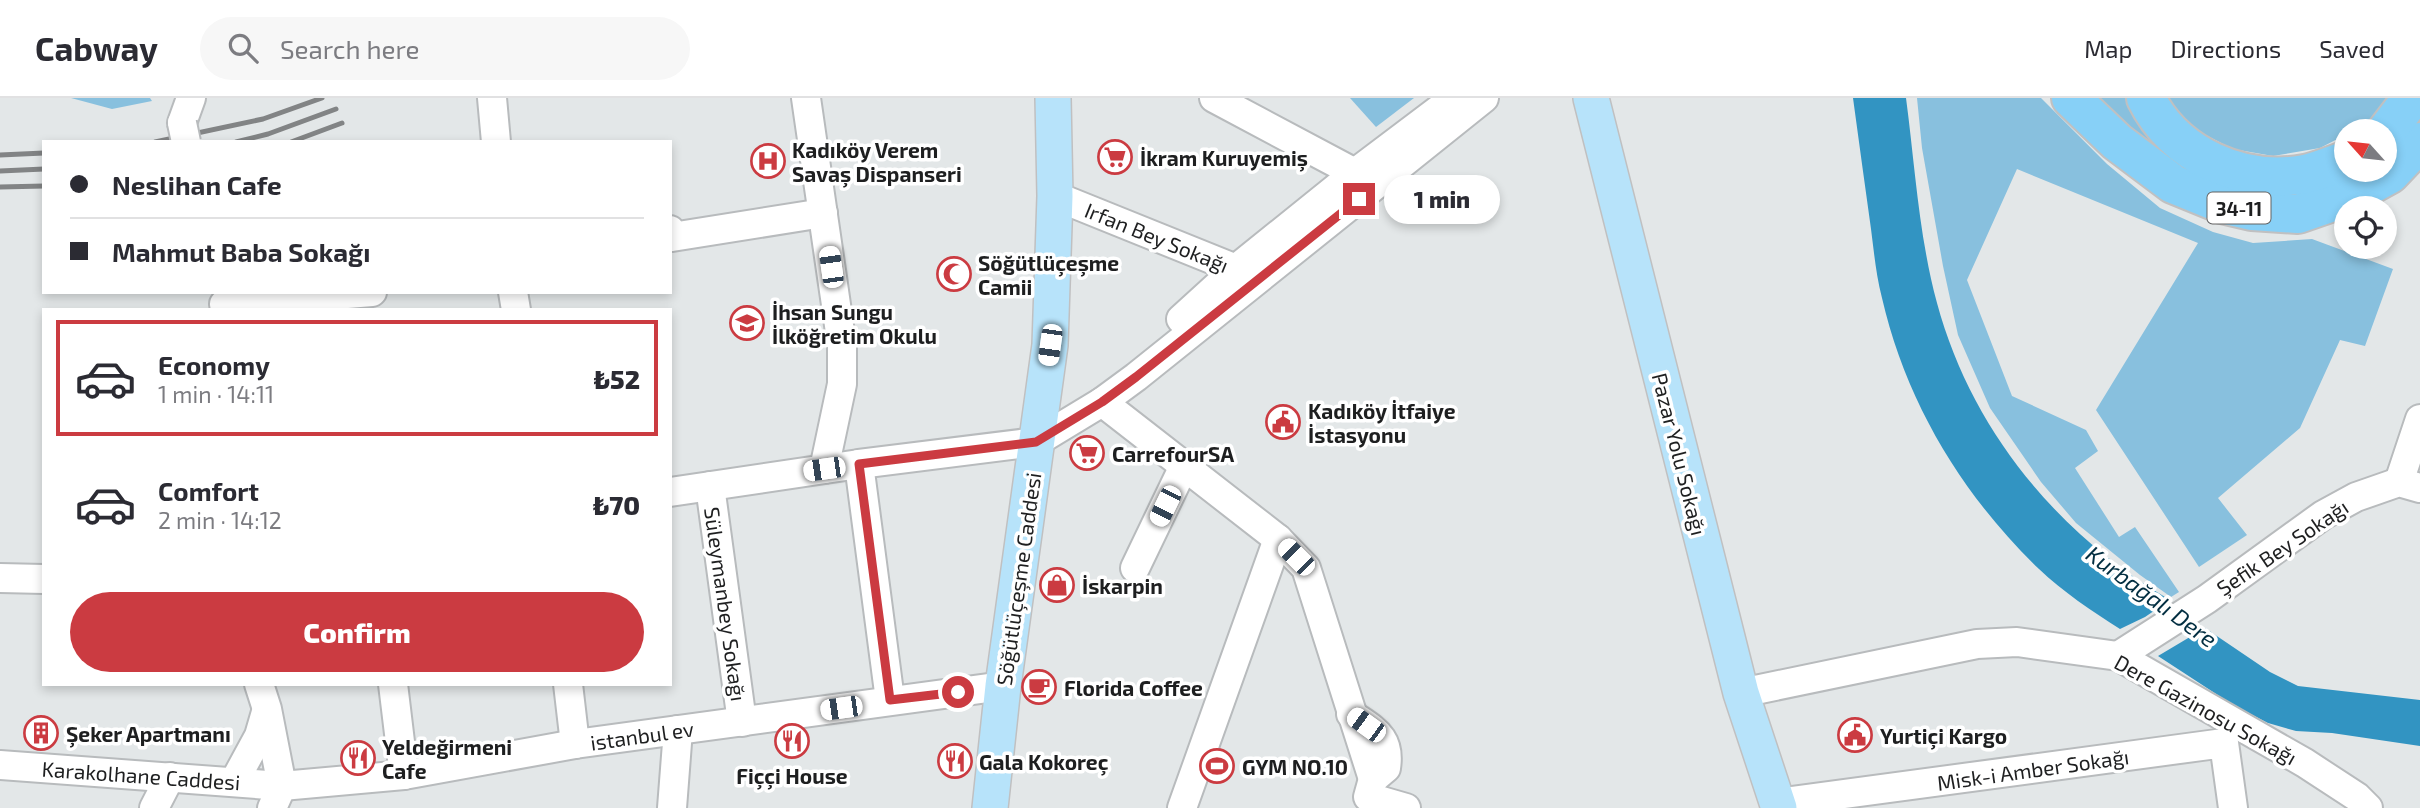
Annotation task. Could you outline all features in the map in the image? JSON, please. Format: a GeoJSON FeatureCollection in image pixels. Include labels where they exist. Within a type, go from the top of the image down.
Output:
{"type":"FeatureCollection","features":[{"type":"Feature","properties":{"kind":"highway","name":"34-11"},"geometry":{"type":"LineString","coordinates":[[2071,98],[2117,142],[2173,184],[2222,204],[2252,211],[2298,214],[2350,196],[2390,174],[2420,142]]}},
{"type":"Feature","properties":{"kind":"highway","name":"34-11"},"geometry":{"type":"LineString","coordinates":[[2146,98],[2153,112],[2178,141],[2210,162],[2250,175],[2305,174],[2334,164]]}},
{"type":"Feature","properties":{"kind":"highway"},"geometry":{"type":"LineString","coordinates":[[2396,119],[2412,98]]}},
{"type":"Feature","properties":{"kind":"main road","name":"Söğütlüçeşme Caddesi"},"geometry":{"type":"LineString","coordinates":[[990,808],[1003,686],[1050,345],[1055,197],[1053,98]]}},
{"type":"Feature","properties":{"kind":"main road","name":"Pazar Yolu Sokağı"},"geometry":{"type":"LineString","coordinates":[[1591,98],[1741,693],[1778,806]]}},
{"type":"Feature","properties":{"kind":"street"},"geometry":{"type":"LineString","coordinates":[[492,98],[496,140]]}},
{"type":"Feature","properties":{"kind":"street"},"geometry":{"type":"LineString","coordinates":[[806,98],[842,346],[842,384],[824,469]]}},
{"type":"Feature","properties":{"kind":"street"},"geometry":{"type":"LineString","coordinates":[[1214,98],[1355,173]]}},
{"type":"Feature","properties":{"kind":"street"},"geometry":{"type":"LineString","coordinates":[[672,492],[859,464],[1038,431],[1102,402],[1248,273],[1355,173],[1454,98]]}},
{"type":"Feature","properties":{"kind":"street"},"geometry":{"type":"LineString","coordinates":[[1038,431],[1075,396],[1102,380],[1484,98]]}},
{"type":"Feature","properties":{"kind":"street","name":"Irfan Bey Sokağı"},"geometry":{"type":"LineString","coordinates":[[1055,197],[1248,273]]}},
{"type":"Feature","properties":{"kind":"street"},"geometry":{"type":"LineString","coordinates":[[672,237],[823,213]]}},
{"type":"Feature","properties":{"kind":"street"},"geometry":{"type":"LineString","coordinates":[[223,302],[355,299]]}},
{"type":"Feature","properties":{"kind":"street"},"geometry":{"type":"LineString","coordinates":[[1102,402],[1278,539],[1307,568],[1351,714],[1370,788],[1406,808]]}},
{"type":"Feature","properties":{"kind":"street"},"geometry":{"type":"LineString","coordinates":[[2410,485],[2420,419]]}},
{"type":"Feature","properties":{"kind":"street"},"geometry":{"type":"LineString","coordinates":[[859,464],[890,700]]}},
{"type":"Feature","properties":{"kind":"street"},"geometry":{"type":"LineString","coordinates":[[1135,568],[1184,466]]}},
{"type":"Feature","properties":{"kind":"street","name":"Şefik Bey Sokağı"},"geometry":{"type":"LineString","coordinates":[[2126,652],[2323,516],[2356,497],[2410,485]]}},
{"type":"Feature","properties":{"kind":"street","name":"Süleymanbey Sokağı"},"geometry":{"type":"LineString","coordinates":[[710,486],[742,722]]}},
{"type":"Feature","properties":{"kind":"street"},"geometry":{"type":"LineString","coordinates":[[1182,808],[1278,539]]}},
{"type":"Feature","properties":{"kind":"street"},"geometry":{"type":"LineString","coordinates":[[0,578],[42,579]]}},
{"type":"Feature","properties":{"kind":"street","name":"Dere Gazinosu Sokağı"},"geometry":{"type":"LineString","coordinates":[[1741,693],[1977,644],[2017,642],[2126,652],[2305,763],[2357,797],[2368,808]]}},
{"type":"Feature","properties":{"kind":"street"},"geometry":{"type":"LineString","coordinates":[[393,686],[404,775]]}},
{"type":"Feature","properties":{"kind":"street"},"geometry":{"type":"LineString","coordinates":[[568,686],[575,744]]}},
{"type":"Feature","properties":{"kind":"street","name":"istanbul ev"},"geometry":{"type":"LineString","coordinates":[[277,797],[575,744],[1003,686]]}},
{"type":"Feature","properties":{"kind":"street"},"geometry":{"type":"LineString","coordinates":[[234,782],[260,736],[263,697]]}},
{"type":"Feature","properties":{"kind":"street"},"geometry":{"type":"LineString","coordinates":[[263,697],[277,797]]}},
{"type":"Feature","properties":{"kind":"street"},"geometry":{"type":"LineString","coordinates":[[2223,714],[2233,808]]}},
{"type":"Feature","properties":{"kind":"street"},"geometry":{"type":"LineString","coordinates":[[672,808],[678,730]]}},
{"type":"Feature","properties":{"kind":"street","name":"Misk-i Amber Sokağı"},"geometry":{"type":"LineString","coordinates":[[1778,806],[2224,743]]}},
{"type":"Feature","properties":{"kind":"street","name":"Karakolhane Caddesi"},"geometry":{"type":"LineString","coordinates":[[3,770],[234,782],[277,797]]}},
{"type":"Feature","properties":{"kind":"street"},"geometry":{"type":"LineString","coordinates":[[154,808],[170,777]]}},
{"type":"Feature","properties":{"kind":"shaded area"},"geometry":{"type":"Polygon","coordinates":[[[71,98],[150,98],[152,101],[112,109],[71,98]]]}},
{"type":"Feature","properties":{"kind":"shaded area"},"geometry":{"type":"Polygon","coordinates":[[[1350,98],[1414,98],[1376,127],[1350,98]]]}},
{"type":"Feature","properties":{"kind":"shaded area"},"geometry":{"type":"Polygon","coordinates":[[[1917,98],[2041,98],[2107,164],[2160,208],[2213,232],[2253,243],[2312,239],[2334,247],[2334,259],[2366,259],[2393,269],[2365,346],[2340,340],[2300,428],[2218,498],[2247,535],[2199,567],[2096,410],[2198,243],[2017,169],[1967,280],[2012,396],[2086,430],[2098,451],[2075,468],[2119,537],[2135,527],[2179,592],[2171,597],[2076,523],[2041,482],[1990,408],[1958,335],[1922,148],[1917,98]]]}},
{"type":"Feature","properties":{"kind":"shaded area"},"geometry":{"type":"Polygon","coordinates":[[[2091,98],[2129,98],[2160,145],[2155,158],[2091,98]]]}},
{"type":"Feature","properties":{"kind":"shaded area"},"geometry":{"type":"Polygon","coordinates":[[[2165,98],[2388,98],[2370,119],[2334,119],[2334,141],[2320,148],[2273,156],[2233,149],[2192,128],[2165,98]]]}},
{"type":"Feature","properties":{"kind":"water","name":"Kurbağalı Dere"},"geometry":{"type":"Polygon","coordinates":[[[1853,98],[1906,98],[1931,278],[1952,349],[1972,393],[1996,435],[2024,474],[2056,511],[2091,544],[2129,574],[2170,600],[2145,617],[2120,629],[2048,577],[1985,510],[1941,445],[1906,374],[1882,298],[1853,98]]]}},
{"type":"Feature","properties":{"kind":"water"},"geometry":{"type":"Polygon","coordinates":[[[2205,628],[2270,672],[2298,686],[2420,700],[2420,746],[2332,733],[2296,731],[2268,723],[2233,705],[2158,656],[2205,628]]]}},
{"type":"Feature","properties":{"kind":"railway"},"geometry":{"type":"LineString","coordinates":[[164,140],[263,119],[322,98]]}},
{"type":"Feature","properties":{"kind":"railway"},"geometry":{"type":"LineString","coordinates":[[244,140],[336,109]]}},
{"type":"Feature","properties":{"kind":"railway"},"geometry":{"type":"LineString","coordinates":[[296,140],[342,123]]}},
{"type":"Feature","properties":{"kind":"railway"},"geometry":{"type":"LineString","coordinates":[[0,155],[42,153]]}},
{"type":"Feature","properties":{"kind":"railway"},"geometry":{"type":"LineString","coordinates":[[0,171],[42,169]]}},
{"type":"Feature","properties":{"kind":"railway"},"geometry":{"type":"LineString","coordinates":[[0,187],[42,186]]}},
{"type":"Feature","properties":{"kind":"place","name":"İkram Kuruyemiş"},"geometry":{"type":"Point","coordinates":[1115,157]}},
{"type":"Feature","properties":{"kind":"place","name":"Kadıköy Verem Savaş Dispanseri"},"geometry":{"type":"Point","coordinates":[768,161]}},
{"type":"Feature","properties":{"kind":"place","name":"Söğütlüçeşme Camii"},"geometry":{"type":"Point","coordinates":[954,274]}},
{"type":"Feature","properties":{"kind":"place","name":"İhsan Sungu İlköğretim Okulu"},"geometry":{"type":"Point","coordinates":[747,323]}},
{"type":"Feature","properties":{"kind":"place","name":"Kadıköy İtfaiye İstasyonu"},"geometry":{"type":"Point","coordinates":[1283,422]}},
{"type":"Feature","properties":{"kind":"place","name":"CarrefourSA"},"geometry":{"type":"Point","coordinates":[1087,453]}},
{"type":"Feature","properties":{"kind":"place","name":"İskarpin"},"geometry":{"type":"Point","coordinates":[1057,585]}},
{"type":"Feature","properties":{"kind":"place","name":"Florida Coffee"},"geometry":{"type":"Point","coordinates":[1039,687]}},
{"type":"Feature","properties":{"kind":"place","name":"Şeker Apartmanı"},"geometry":{"type":"Point","coordinates":[41,733]}},
{"type":"Feature","properties":{"kind":"place","name":"Yurtiçi Kargo"},"geometry":{"type":"Point","coordinates":[1855,735]}},
{"type":"Feature","properties":{"kind":"place","name":"Fiççi House"},"geometry":{"type":"Point","coordinates":[792,741]}},
{"type":"Feature","properties":{"kind":"place","name":"Yeldeğirmeni Cafe"},"geometry":{"type":"Point","coordinates":[358,758]}},
{"type":"Feature","properties":{"kind":"place","name":"Gala Kokoreç"},"geometry":{"type":"Point","coordinates":[955,761]}},
{"type":"Feature","properties":{"kind":"place","name":"GYM NO.10"},"geometry":{"type":"Point","coordinates":[1217,766]}},
{"type":"Feature","properties":{"kind":"route"},"geometry":{"type":"LineString","coordinates":[[958,692],[890,700],[859,464],[1036,442],[1102,402],[1136,377],[1359,199]]}}]}
